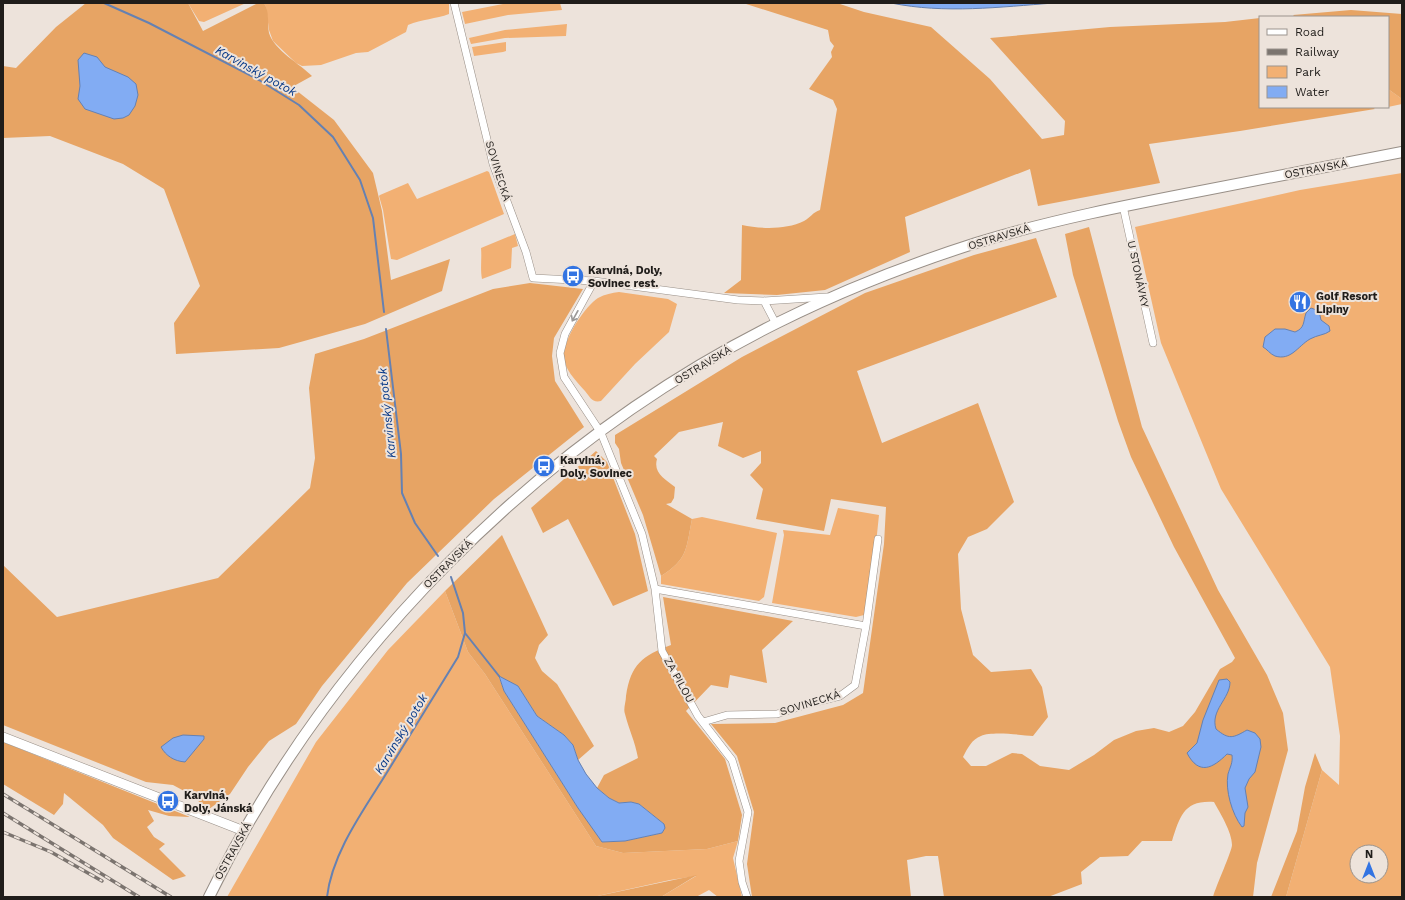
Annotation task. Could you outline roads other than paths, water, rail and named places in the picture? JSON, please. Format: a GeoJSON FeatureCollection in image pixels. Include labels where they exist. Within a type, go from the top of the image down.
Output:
{"type":"FeatureCollection","features":[{"type":"Feature","properties":{"kind":"main road","name":"OSTRAVSKÁ"},"geometry":{"type":"LineString","coordinates":[[210,894],[244,831],[312,724],[407,606],[496,518],[542,478],[601,433],[651,398],[704,364],[776,324],[833,297],[950,252],[1008,234],[1106,209],[1402,152]]}},
{"type":"Feature","properties":{"kind":"street","name":"SOVINECKÁ"},"geometry":{"type":"LineString","coordinates":[[454,3],[493,164],[526,252],[533,278],[594,281],[738,300],[764,301],[833,297]]}},
{"type":"Feature","properties":{"kind":"street","name":"U STONÁVKY"},"geometry":{"type":"LineString","coordinates":[[1123,206],[1153,343]]}},
{"type":"Feature","properties":{"kind":"street"},"geometry":{"type":"LineString","coordinates":[[594,281],[566,334],[560,353],[564,377],[601,433]]}},
{"type":"Feature","properties":{"kind":"street"},"geometry":{"type":"LineString","coordinates":[[764,301],[776,324]]}},
{"type":"Feature","properties":{"kind":"street","name":"ZA PILOU"},"geometry":{"type":"LineString","coordinates":[[601,433],[642,534],[654,589],[662,651],[703,722],[732,760],[748,812],[739,861],[742,882],[747,897]]}},
{"type":"Feature","properties":{"kind":"street","name":"SOVINECKÁ"},"geometry":{"type":"LineString","coordinates":[[703,722],[727,715],[776,714],[840,696],[855,685],[866,626],[878,538]]}},
{"type":"Feature","properties":{"kind":"street"},"geometry":{"type":"LineString","coordinates":[[654,589],[866,626]]}},
{"type":"Feature","properties":{"kind":"street"},"geometry":{"type":"LineString","coordinates":[[3,737],[244,831]]}},
{"type":"Feature","properties":{"kind":"water"},"geometry":{"type":"Polygon","coordinates":[[[891,3],[1054,3],[993,8],[952,9],[891,3]]]}},
{"type":"Feature","properties":{"kind":"water"},"geometry":{"type":"Polygon","coordinates":[[[84,53],[97,57],[105,67],[128,77],[136,84],[138,95],[135,106],[129,115],[123,118],[114,119],[85,109],[78,99],[80,86],[78,60],[84,53]]]}},
{"type":"Feature","properties":{"kind":"water"},"geometry":{"type":"Polygon","coordinates":[[[1311,308],[1319,311],[1321,320],[1329,326],[1330,331],[1310,339],[1290,355],[1286,356],[1275,356],[1263,347],[1265,337],[1275,329],[1285,329],[1295,332],[1301,329],[1306,313],[1311,308]]]}},
{"type":"Feature","properties":{"kind":"water"},"geometry":{"type":"Polygon","coordinates":[[[499,676],[518,686],[537,716],[564,735],[573,745],[578,760],[586,774],[597,788],[609,798],[619,803],[631,802],[639,804],[664,824],[665,828],[662,833],[625,841],[602,842],[578,808],[504,691],[499,676]]]}},
{"type":"Feature","properties":{"kind":"water"},"geometry":{"type":"Polygon","coordinates":[[[1227,679],[1230,682],[1229,688],[1216,716],[1216,729],[1224,735],[1231,737],[1247,730],[1255,733],[1260,739],[1261,747],[1255,772],[1249,779],[1245,788],[1248,807],[1245,813],[1244,826],[1242,827],[1232,809],[1228,794],[1227,780],[1232,763],[1232,755],[1227,754],[1211,766],[1201,767],[1196,765],[1187,753],[1197,743],[1203,720],[1219,680],[1227,679]]]}},
{"type":"Feature","properties":{"kind":"water"},"geometry":{"type":"Polygon","coordinates":[[[183,735],[204,736],[204,739],[185,762],[171,758],[161,747],[173,738],[183,735]]]}},
{"type":"Feature","properties":{"kind":"waterway","name":"Karvinský potok"},"geometry":{"type":"LineString","coordinates":[[104,3],[149,23],[259,80],[299,105],[333,137],[360,180],[373,218],[384,312]]}},
{"type":"Feature","properties":{"kind":"waterway","name":"Karvinský potok"},"geometry":{"type":"LineString","coordinates":[[386,329],[401,454],[402,493],[415,523],[438,556]]}},
{"type":"Feature","properties":{"kind":"waterway","name":"Karvinský potok"},"geometry":{"type":"LineString","coordinates":[[327,897],[335,864],[350,833],[458,657],[465,633],[463,613],[451,577]]}},
{"type":"Feature","properties":{"kind":"waterway"},"geometry":{"type":"LineString","coordinates":[[465,633],[499,676]]}},
{"type":"Feature","properties":{"kind":"railway"},"geometry":{"type":"LineString","coordinates":[[3,794],[171,897]]}},
{"type":"Feature","properties":{"kind":"railway"},"geometry":{"type":"LineString","coordinates":[[3,813],[139,897]]}},
{"type":"Feature","properties":{"kind":"railway"},"geometry":{"type":"LineString","coordinates":[[3,832],[51,852],[102,881]]}},
{"type":"Feature","properties":{"kind":"place","name":"Karviná, Doly, Sovinec rest."},"geometry":{"type":"Point","coordinates":[573,276]}},
{"type":"Feature","properties":{"kind":"place","name":"Golf Resort Lipiny"},"geometry":{"type":"Point","coordinates":[1300,302]}},
{"type":"Feature","properties":{"kind":"place","name":"Karviná, Doly, Sovinec"},"geometry":{"type":"Point","coordinates":[544,466]}},
{"type":"Feature","properties":{"kind":"place","name":"Karviná, Doly, Jánská"},"geometry":{"type":"Point","coordinates":[168,801]}}]}
